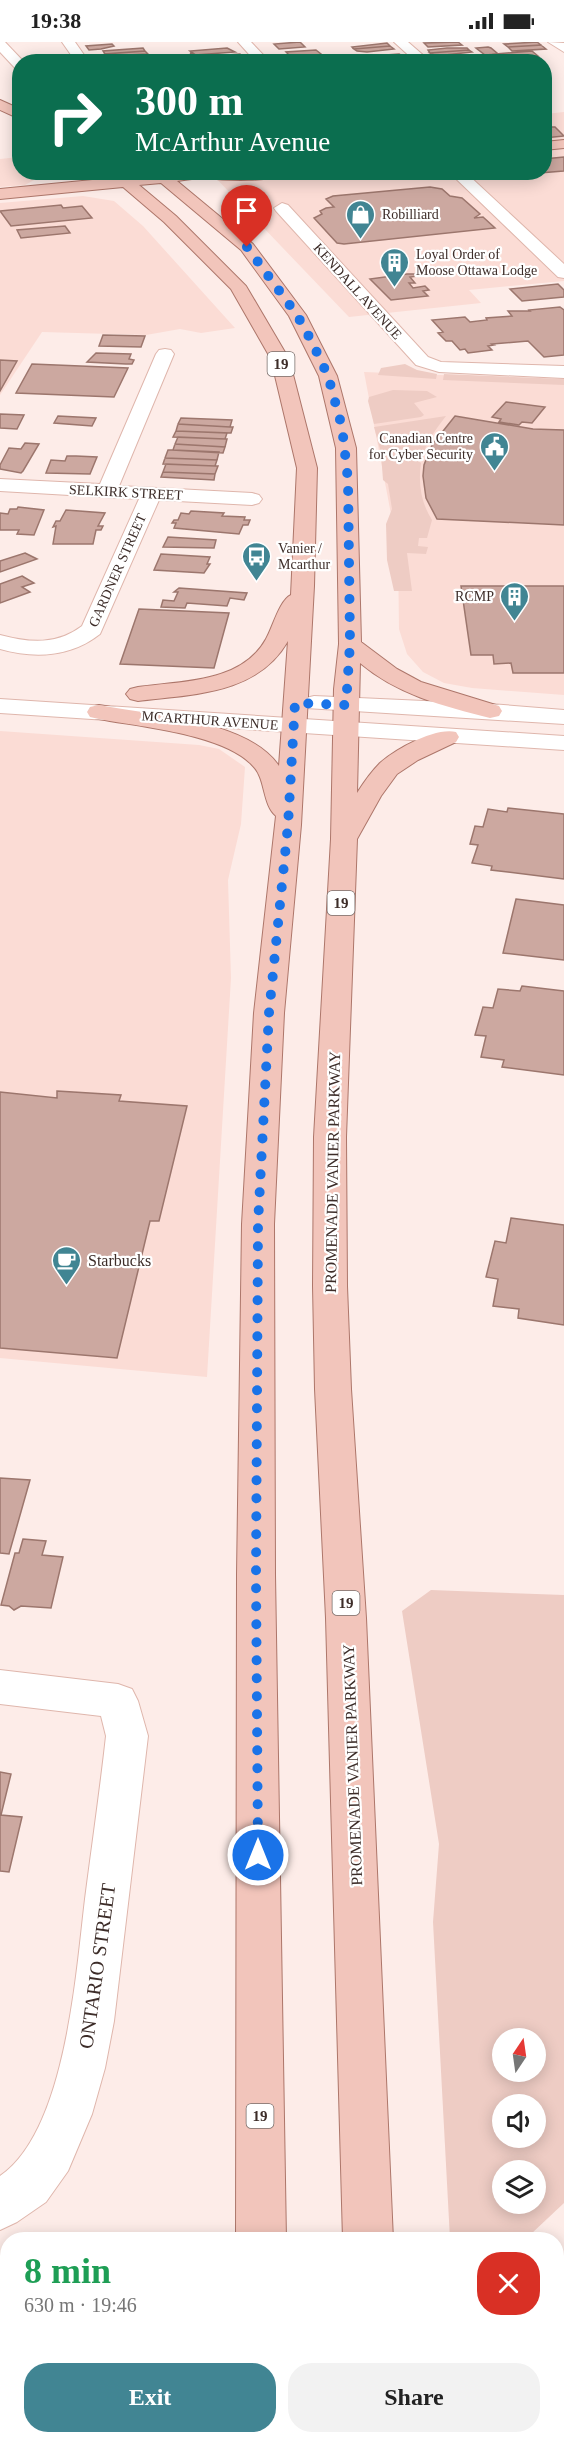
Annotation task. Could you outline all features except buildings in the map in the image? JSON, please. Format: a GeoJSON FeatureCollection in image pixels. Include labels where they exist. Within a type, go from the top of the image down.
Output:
{"type":"FeatureCollection","features":[{"type":"Feature","properties":{"kind":"main road"},"geometry":{"type":"LineString","coordinates":[[0,194],[106,180]]}},
{"type":"Feature","properties":{"kind":"main road","name":"19"},"geometry":{"type":"LineString","coordinates":[[123,180],[212,258],[238,286],[280,359],[305,450],[307,468],[303,586],[288,825],[269,1013],[258,1224],[256,1575],[261,2232]]}},
{"type":"Feature","properties":{"kind":"main road","name":"PROMENADE VANIER PARKWAY"},"geometry":{"type":"LineString","coordinates":[[167,180],[247,247],[297,315],[328,376],[346,448],[350,644],[346,717],[345,839],[330,1137],[330,1286],[333,1389],[346,1618],[368,2232]]}},
{"type":"Feature","properties":{"kind":"main road"},"geometry":{"type":"LineString","coordinates":[[138,694],[217,683],[253,667],[273,647],[303,586]]}},
{"type":"Feature","properties":{"kind":"main road"},"geometry":{"type":"LineString","coordinates":[[350,644],[401,682],[445,699],[490,711]]}},
{"type":"Feature","properties":{"kind":"main road"},"geometry":{"type":"LineString","coordinates":[[99,712],[221,737],[246,747],[264,761],[269,770],[288,825]]}},
{"type":"Feature","properties":{"kind":"main road"},"geometry":{"type":"LineString","coordinates":[[345,839],[375,784],[389,768],[424,746],[447,737]]}},
{"type":"Feature","properties":{"kind":"street"},"geometry":{"type":"LineString","coordinates":[[244,42],[256,54]]}},
{"type":"Feature","properties":{"kind":"street"},"geometry":{"type":"LineString","coordinates":[[400,42],[415,54]]}},
{"type":"Feature","properties":{"kind":"street"},"geometry":{"type":"LineString","coordinates":[[554,42],[564,48]]}},
{"type":"Feature","properties":{"kind":"street"},"geometry":{"type":"LineString","coordinates":[[0,45],[12,57]]}},
{"type":"Feature","properties":{"kind":"street"},"geometry":{"type":"LineString","coordinates":[[465,180],[564,273]]}},
{"type":"Feature","properties":{"kind":"street","name":"KENDALL AVENUE"},"geometry":{"type":"LineString","coordinates":[[282,208],[422,361],[439,367],[564,372]]}},
{"type":"Feature","properties":{"kind":"street"},"geometry":{"type":"LineString","coordinates":[[107,491],[165,354]]}},
{"type":"Feature","properties":{"kind":"street","name":"SELKIRK STREET"},"geometry":{"type":"LineString","coordinates":[[0,485],[252,499]]}},
{"type":"Feature","properties":{"kind":"street","name":"GARDNER STREET"},"geometry":{"type":"LineString","coordinates":[[0,642],[20,647],[52,648],[86,635],[96,622],[152,493]]}},
{"type":"Feature","properties":{"kind":"street","name":"MCARTHUR AVENUE"},"geometry":{"type":"LineString","coordinates":[[0,686],[138,694],[294,714]]}},
{"type":"Feature","properties":{"kind":"street","name":"MCARTHUR AVENUE"},"geometry":{"type":"LineString","coordinates":[[0,706],[99,712],[294,714],[346,717],[490,711],[564,717]]}},
{"type":"Feature","properties":{"kind":"street","name":"MCARTHUR AVENUE"},"geometry":{"type":"LineString","coordinates":[[346,717],[447,737],[564,742]]}},
{"type":"Feature","properties":{"kind":"street","name":"ONTARIO STREET"},"geometry":{"type":"LineString","coordinates":[[0,1687],[117,1701],[127,1736],[95,1998],[84,2056],[55,2147],[23,2190],[0,2205]]}},
{"type":"Feature","properties":{"kind":"shaded area"},"geometry":{"type":"Polygon","coordinates":[[[564,112],[564,281],[469,290],[481,303],[349,317],[218,180],[552,180],[552,113],[564,112]]]}},
{"type":"Feature","properties":{"kind":"shaded area"},"geometry":{"type":"Polygon","coordinates":[[[12,158],[12,180],[34,180],[25,185],[0,187],[0,159],[12,158]]]}},
{"type":"Feature","properties":{"kind":"shaded area"},"geometry":{"type":"Polygon","coordinates":[[[83,196],[114,201],[143,226],[235,328],[201,333],[180,329],[146,335],[42,332],[0,395],[0,203],[83,196]]]}},
{"type":"Feature","properties":{"kind":"shaded area"},"geometry":{"type":"Polygon","coordinates":[[[405,364],[417,370],[437,374],[436,379],[378,375],[381,368],[405,364]]]}},
{"type":"Feature","properties":{"kind":"shaded area"},"geometry":{"type":"Polygon","coordinates":[[[364,372],[564,380],[564,695],[472,688],[444,683],[423,672],[407,654],[399,629],[398,551],[364,372]]]}},
{"type":"Feature","properties":{"kind":"shaded area"},"geometry":{"type":"Polygon","coordinates":[[[444,374],[564,379],[564,385],[443,380],[444,374]]]}},
{"type":"Feature","properties":{"kind":"shaded area"},"geometry":{"type":"Polygon","coordinates":[[[393,390],[427,391],[437,397],[414,403],[424,415],[421,417],[374,424],[369,397],[393,390]]]}},
{"type":"Feature","properties":{"kind":"shaded area"},"geometry":{"type":"Polygon","coordinates":[[[446,416],[428,442],[422,460],[418,461],[421,463],[420,485],[423,500],[432,520],[427,538],[419,538],[418,546],[428,547],[426,554],[407,553],[412,591],[394,591],[387,560],[386,524],[392,509],[388,484],[383,480],[381,453],[374,427],[446,416]]]}},
{"type":"Feature","properties":{"kind":"shaded area"},"geometry":{"type":"Polygon","coordinates":[[[0,731],[199,745],[219,749],[245,767],[241,824],[228,880],[231,978],[207,1377],[0,1358],[0,731]]]}},
{"type":"Feature","properties":{"kind":"shaded area"},"geometry":{"type":"Polygon","coordinates":[[[431,1590],[564,1595],[564,2203],[533,2232],[450,2232],[433,1922],[439,1844],[402,1611],[431,1590]]]}},
{"type":"Feature","properties":{"kind":"place","name":"Robilliard"},"geometry":{"type":"Point","coordinates":[361,240]}},
{"type":"Feature","properties":{"kind":"place","name":"Loyal Order of Moose Ottawa Lodge"},"geometry":{"type":"Point","coordinates":[395,288]}},
{"type":"Feature","properties":{"kind":"place","name":"Canadian Centre for Cyber Security"},"geometry":{"type":"Point","coordinates":[494,472]}},
{"type":"Feature","properties":{"kind":"place","name":"Vanier / Mcarthur"},"geometry":{"type":"Point","coordinates":[257,582]}},
{"type":"Feature","properties":{"kind":"place","name":"RCMP"},"geometry":{"type":"Point","coordinates":[515,622]}},
{"type":"Feature","properties":{"kind":"place","name":"Starbucks"},"geometry":{"type":"Point","coordinates":[67,1286]}},
{"type":"Feature","properties":{"kind":"route"},"geometry":{"type":"LineString","coordinates":[[247,247],[305,328],[328,376],[338,411],[346,448],[348,480],[350,644],[346,705],[295,703],[288,825],[269,1013],[258,1224],[256,1575],[258,1855]]}}]}
